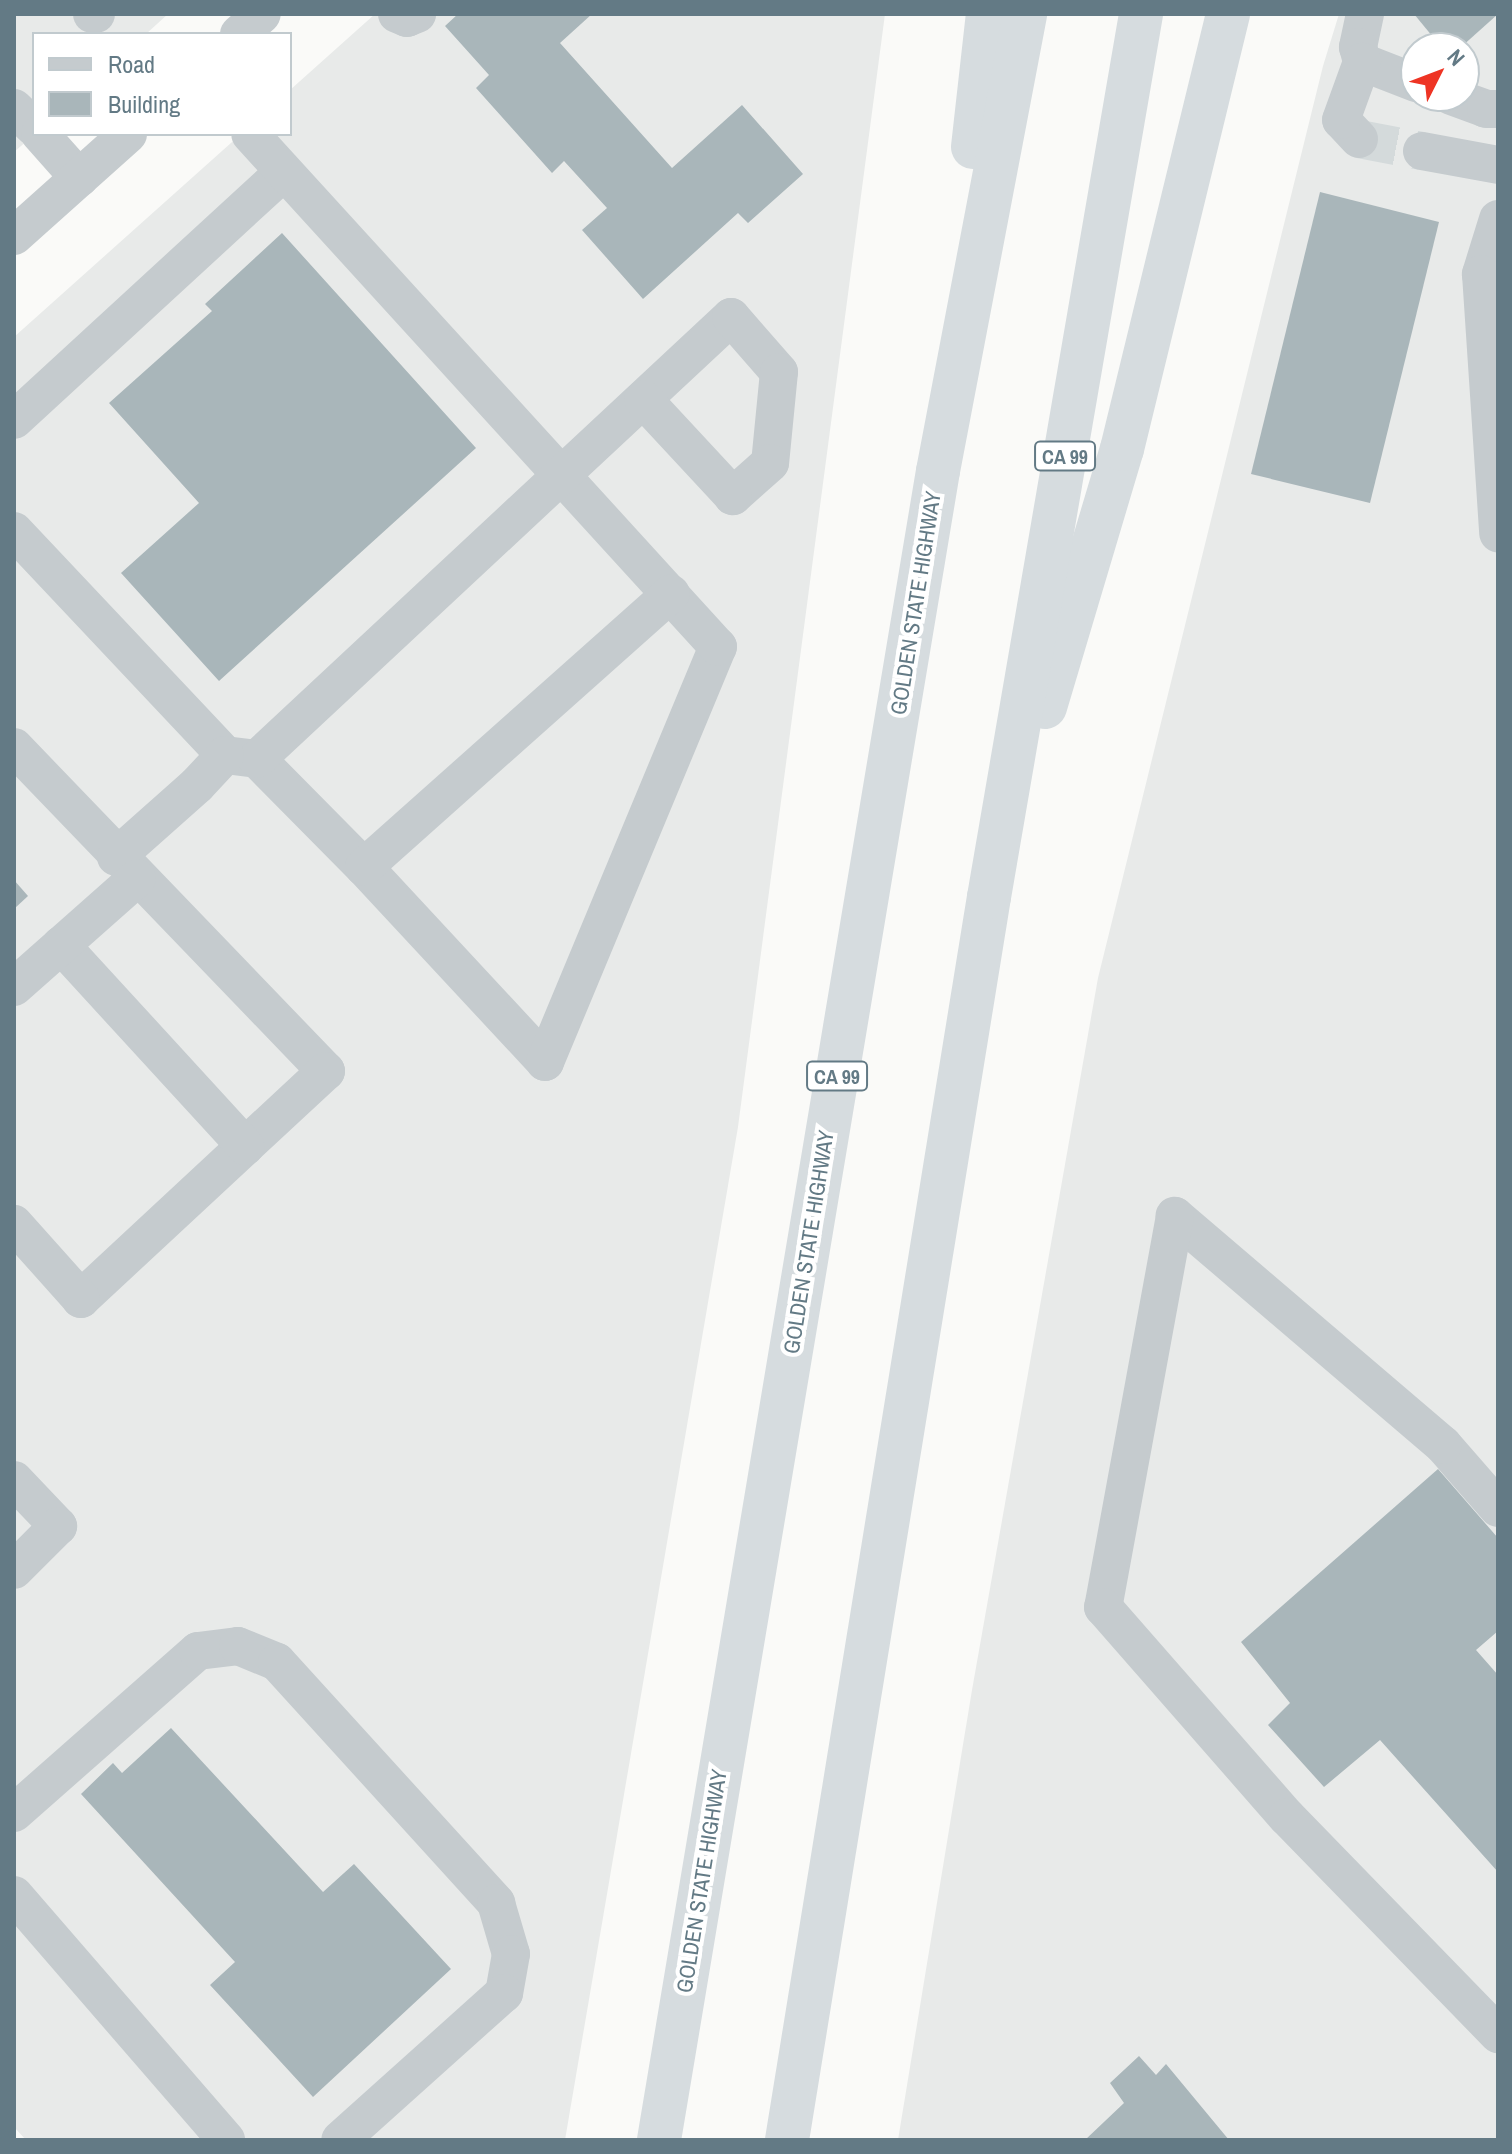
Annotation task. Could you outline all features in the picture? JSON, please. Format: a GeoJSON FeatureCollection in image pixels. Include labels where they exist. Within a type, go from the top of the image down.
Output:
{"type":"FeatureCollection","features":[{"type":"Feature","properties":{"kind":"highway"},"geometry":{"type":"LineString","coordinates":[[938,471],[988,14]]}},
{"type":"Feature","properties":{"kind":"highway","name":"GOLDEN STATE HIGHWAY"},"geometry":{"type":"LineString","coordinates":[[659,2140],[938,471],[1025,14]]}},
{"type":"Feature","properties":{"kind":"highway","name":"CA 99"},"geometry":{"type":"LineString","coordinates":[[787,2140],[989,897],[1141,14]]}},
{"type":"Feature","properties":{"kind":"highway"},"geometry":{"type":"LineString","coordinates":[[989,897],[1122,449],[1228,14]]}},
{"type":"Feature","properties":{"kind":"street"},"geometry":{"type":"LineString","coordinates":[[241,32],[262,14]]}},
{"type":"Feature","properties":{"kind":"street"},"geometry":{"type":"LineString","coordinates":[[397,14],[407,18],[417,14]]}},
{"type":"Feature","properties":{"kind":"street"},"geometry":{"type":"LineString","coordinates":[[1359,139],[1341,120],[1362,62],[1358,47],[1365,14]]}},
{"type":"Feature","properties":{"kind":"street"},"geometry":{"type":"LineString","coordinates":[[1362,62],[1400,77]]}},
{"type":"Feature","properties":{"kind":"street"},"geometry":{"type":"LineString","coordinates":[[14,108],[32,125]]}},
{"type":"Feature","properties":{"kind":"street"},"geometry":{"type":"LineString","coordinates":[[42,136],[79,178]]}},
{"type":"Feature","properties":{"kind":"street"},"geometry":{"type":"LineString","coordinates":[[14,236],[126,136]]}},
{"type":"Feature","properties":{"kind":"street"},"geometry":{"type":"LineString","coordinates":[[14,531],[241,757],[364,867],[545,1062],[718,647],[252,136]]}},
{"type":"Feature","properties":{"kind":"street"},"geometry":{"type":"LineString","coordinates":[[1422,151],[1498,165]]}},
{"type":"Feature","properties":{"kind":"street"},"geometry":{"type":"LineString","coordinates":[[14,420],[283,173]]}},
{"type":"Feature","properties":{"kind":"street"},"geometry":{"type":"LineString","coordinates":[[1498,219],[1481,274],[1498,533]]}},
{"type":"Feature","properties":{"kind":"street"},"geometry":{"type":"LineString","coordinates":[[14,987],[61,945],[197,785],[241,757],[563,476],[643,399]]}},
{"type":"Feature","properties":{"kind":"street"},"geometry":{"type":"LineString","coordinates":[[364,867],[671,593]]}},
{"type":"Feature","properties":{"kind":"street"},"geometry":{"type":"LineString","coordinates":[[14,747],[326,1071],[81,1299],[14,1224]]}},
{"type":"Feature","properties":{"kind":"street"},"geometry":{"type":"LineString","coordinates":[[61,945],[245,1146]]}},
{"type":"Feature","properties":{"kind":"street"},"geometry":{"type":"LineString","coordinates":[[1498,1508],[1443,1445],[1175,1216],[1103,1607],[1287,1817],[1498,2034]]}},
{"type":"Feature","properties":{"kind":"street"},"geometry":{"type":"LineString","coordinates":[[14,1480],[58,1526],[14,1570]]}},
{"type":"Feature","properties":{"kind":"street"},"geometry":{"type":"LineString","coordinates":[[14,1813],[198,1651],[238,1646],[277,1662],[496,1903],[511,1954],[504,1993],[340,2140]]}},
{"type":"Feature","properties":{"kind":"street"},"geometry":{"type":"LineString","coordinates":[[14,1895],[226,2140]]}},
{"type":"Feature","properties":{"kind":"shaded area"},"geometry":{"type":"Polygon","coordinates":[[[14,14],[168,14],[148,32],[32,32],[33,136],[14,152],[14,14]]]}},
{"type":"Feature","properties":{"kind":"shaded area"},"geometry":{"type":"Polygon","coordinates":[[[375,14],[885,14],[738,1127],[565,2140],[26,2140],[14,2127],[14,337],[239,136],[292,136],[292,88],[375,14]]]}},
{"type":"Feature","properties":{"kind":"shaded area"},"geometry":{"type":"Polygon","coordinates":[[[1339,14],[1498,14],[1498,2140],[898,2140],[972,1690],[1098,978],[1323,66],[1339,14]]]}},
{"type":"Feature","properties":{"kind":"building"},"geometry":{"type":"Polygon","coordinates":[[[458,14],[592,14],[560,43],[672,168],[742,105],[803,174],[748,223],[738,213],[643,299],[582,230],[607,208],[564,161],[552,173],[476,88],[489,75],[445,26],[458,14]]]}},
{"type":"Feature","properties":{"kind":"building"},"geometry":{"type":"Polygon","coordinates":[[[1414,14],[1498,14],[1478,32],[1429,32],[1414,14]]]}},
{"type":"Feature","properties":{"kind":"building"},"geometry":{"type":"Polygon","coordinates":[[[1320,192],[1439,222],[1370,503],[1251,474],[1320,192]]]}},
{"type":"Feature","properties":{"kind":"building"},"geometry":{"type":"Polygon","coordinates":[[[282,233],[476,448],[219,681],[121,573],[199,503],[109,403],[212,311],[205,304],[282,233]]]}},
{"type":"Feature","properties":{"kind":"building"},"geometry":{"type":"Polygon","coordinates":[[[14,880],[28,896],[14,909],[14,880]]]}},
{"type":"Feature","properties":{"kind":"building"},"geometry":{"type":"Polygon","coordinates":[[[1438,1469],[1498,1538],[1498,1631],[1476,1650],[1498,1675],[1498,1872],[1380,1740],[1324,1787],[1268,1725],[1290,1703],[1241,1642],[1438,1469]]]}},
{"type":"Feature","properties":{"kind":"building"},"geometry":{"type":"Polygon","coordinates":[[[171,1728],[323,1892],[354,1864],[451,1969],[313,2097],[210,1985],[235,1962],[81,1794],[113,1763],[122,1773],[171,1728]]]}},
{"type":"Feature","properties":{"kind":"building"},"geometry":{"type":"Polygon","coordinates":[[[1139,2056],[1156,2075],[1166,2064],[1229,2140],[1085,2140],[1124,2103],[1110,2083],[1139,2056]]]}},
{"type":"Feature","properties":{"kind":"tunnel"},"geometry":{"type":"LineString","coordinates":[[1359,139],[1422,151]]}}]}
